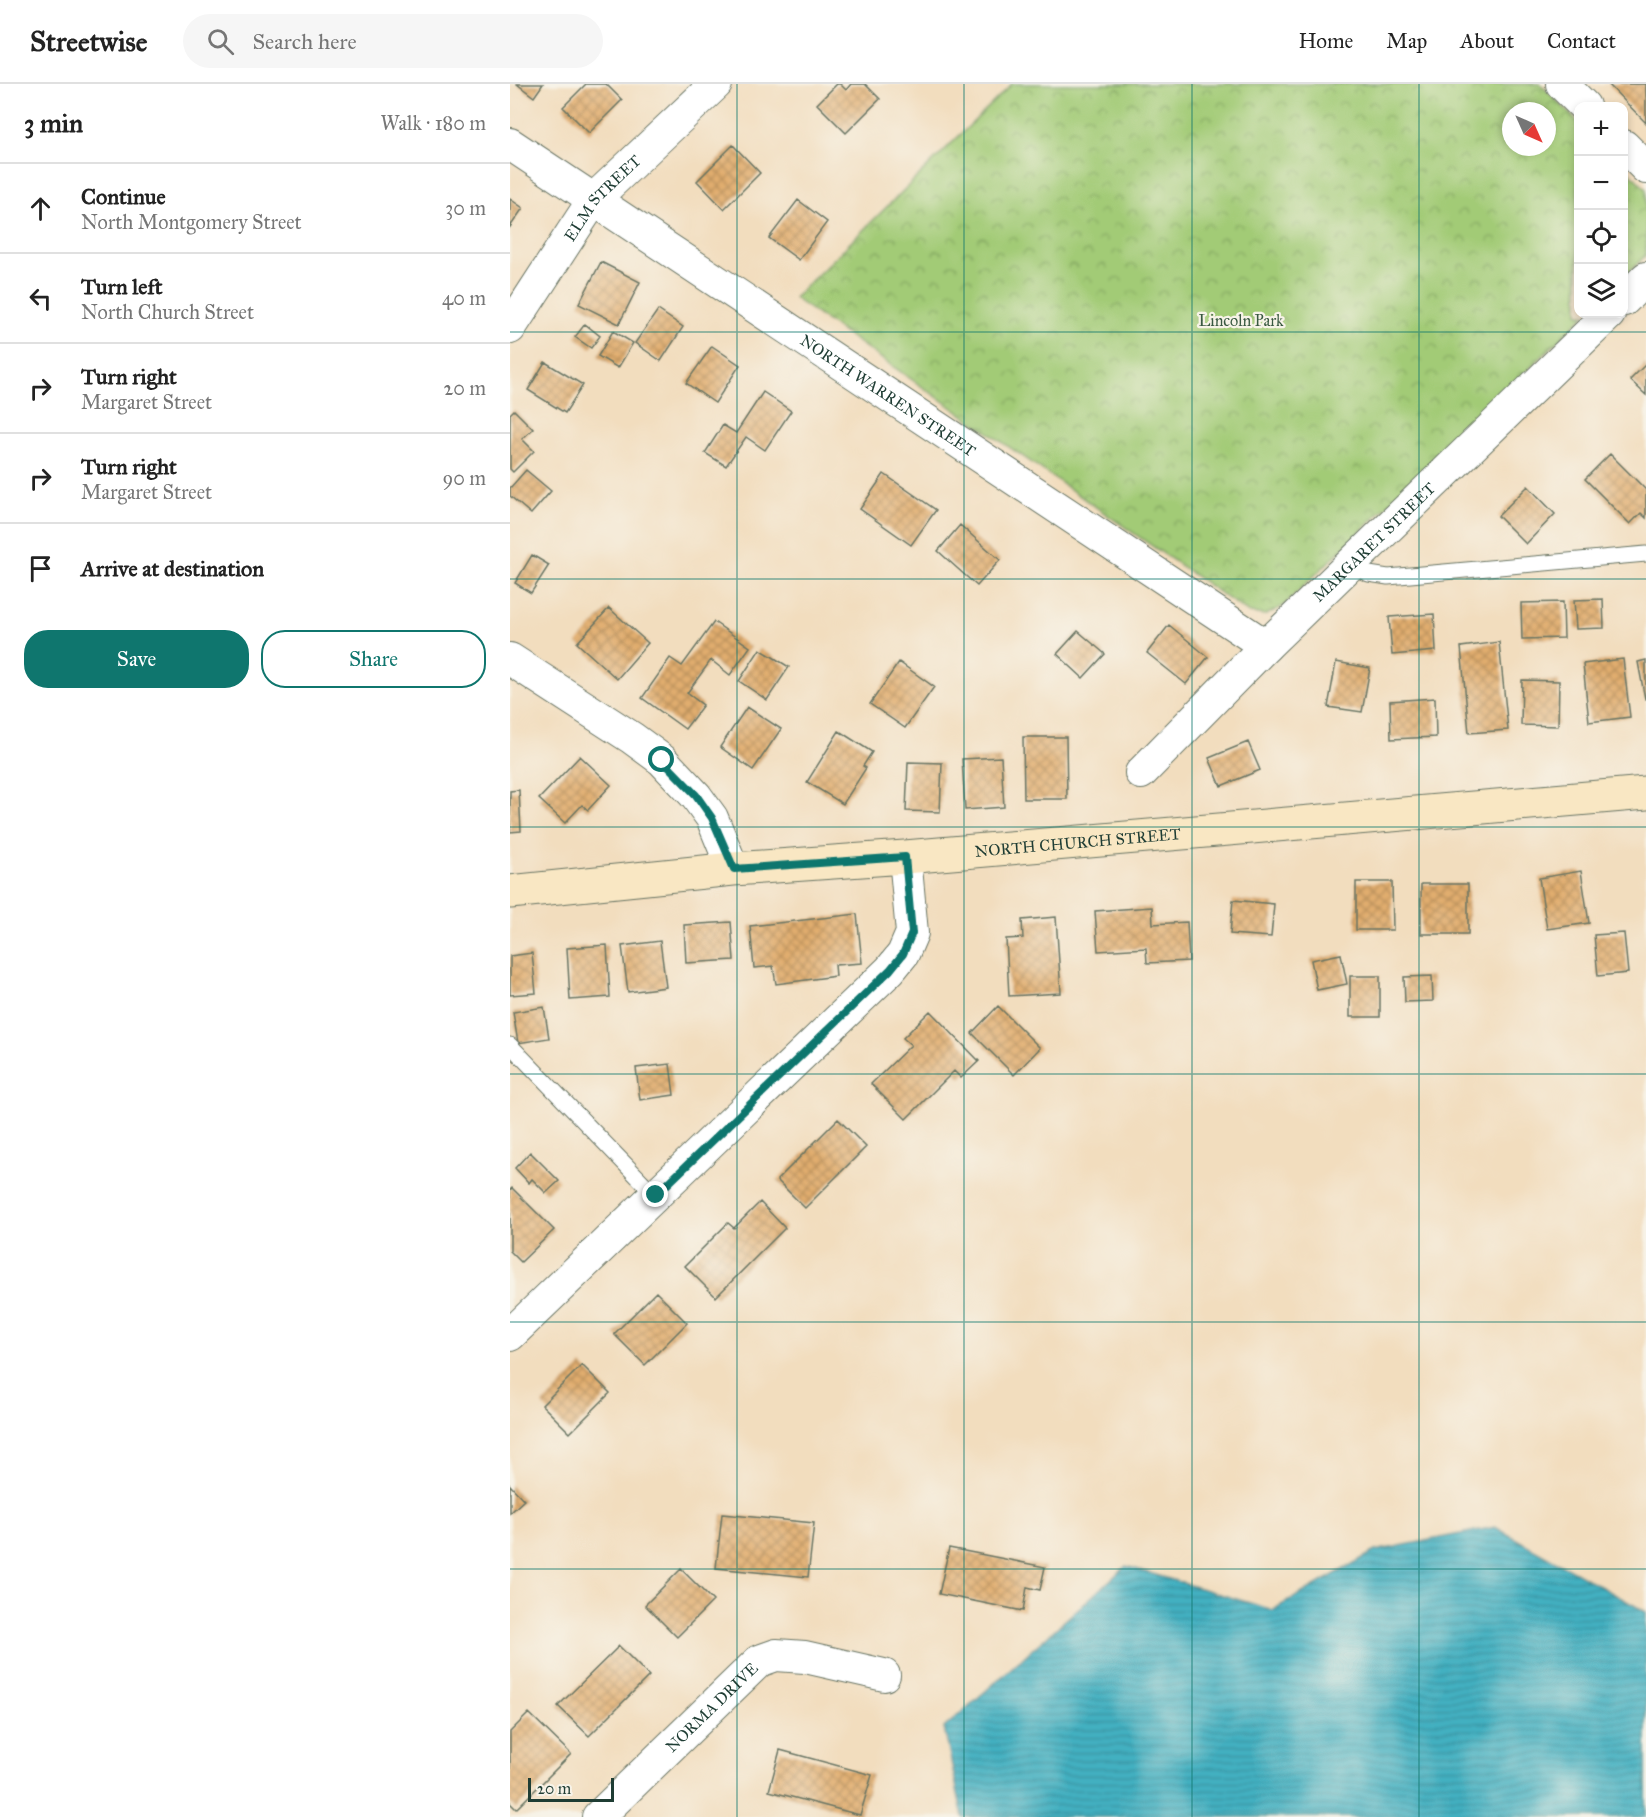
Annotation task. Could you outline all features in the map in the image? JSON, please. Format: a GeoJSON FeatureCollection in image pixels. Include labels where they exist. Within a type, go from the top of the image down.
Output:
{"type":"FeatureCollection","features":[{"type":"Feature","properties":{"kind":"main road","name":"NORTH CHURCH STREET"},"geometry":{"type":"LineString","coordinates":[[510,892],[734,869],[905,857],[1646,793]]}},
{"type":"Feature","properties":{"kind":"street","name":"ELM STREET"},"geometry":{"type":"LineString","coordinates":[[510,328],[594,199],[716,84]]}},
{"type":"Feature","properties":{"kind":"street"},"geometry":{"type":"LineString","coordinates":[[1562,84],[1580,102]]}},
{"type":"Feature","properties":{"kind":"street","name":"NORTH WARREN STREET"},"geometry":{"type":"LineString","coordinates":[[510,144],[1266,646]]}},
{"type":"Feature","properties":{"kind":"street"},"geometry":{"type":"LineString","coordinates":[[1628,151],[1646,168]]}},
{"type":"Feature","properties":{"kind":"street"},"geometry":{"type":"LineString","coordinates":[[1628,295],[1646,278]]}},
{"type":"Feature","properties":{"kind":"street","name":"MARGARET STREET"},"geometry":{"type":"LineString","coordinates":[[1141,773],[1266,646],[1605,318]]}},
{"type":"Feature","properties":{"kind":"street"},"geometry":{"type":"LineString","coordinates":[[510,659],[662,760],[696,795],[712,818],[734,869]]}},
{"type":"Feature","properties":{"kind":"street"},"geometry":{"type":"LineString","coordinates":[[513,1328],[656,1195],[890,970],[903,954],[912,933],[905,857]]}},
{"type":"Feature","properties":{"kind":"street","name":"NORMA DRIVE"},"geometry":{"type":"LineString","coordinates":[[598,1817],[759,1661],[776,1655],[805,1657],[884,1675]]}},
{"type":"Feature","properties":{"kind":"lane"},"geometry":{"type":"LineString","coordinates":[[1349,566],[1369,574],[1388,577],[1646,554]]}},
{"type":"Feature","properties":{"kind":"lane"},"geometry":{"type":"LineString","coordinates":[[510,1045],[656,1195]]}},
{"type":"Feature","properties":{"kind":"green space","name":"Lincoln Park"},"geometry":{"type":"Polygon","coordinates":[[[1012,84],[1540,84],[1574,118],[1574,318],[1582,318],[1282,607],[1266,615],[1249,613],[794,298],[1012,84]]]}},
{"type":"Feature","properties":{"kind":"green space"},"geometry":{"type":"Polygon","coordinates":[[[1628,171],[1646,189],[1646,255],[1628,273],[1628,171]]]}},
{"type":"Feature","properties":{"kind":"water"},"geometry":{"type":"Polygon","coordinates":[[[1495,1527],[1646,1612],[1646,1817],[963,1817],[944,1728],[1126,1566],[1273,1610],[1375,1551],[1495,1527]]]}},
{"type":"Feature","properties":{"kind":"building"},"geometry":{"type":"Polygon","coordinates":[[[517,84],[543,84],[534,97],[517,84]]]}},
{"type":"Feature","properties":{"kind":"building"},"geometry":{"type":"Polygon","coordinates":[[[586,84],[606,84],[622,100],[589,133],[563,107],[586,84]]]}},
{"type":"Feature","properties":{"kind":"building"},"geometry":{"type":"Polygon","coordinates":[[[837,84],[846,90],[851,84],[865,84],[880,99],[846,133],[817,104],[837,84]]]}},
{"type":"Feature","properties":{"kind":"building"},"geometry":{"type":"Polygon","coordinates":[[[1608,84],[1646,84],[1646,123],[1628,102],[1608,84]]]}},
{"type":"Feature","properties":{"kind":"building"},"geometry":{"type":"Polygon","coordinates":[[[733,145],[760,173],[724,209],[697,181],[733,145]]]}},
{"type":"Feature","properties":{"kind":"building"},"geometry":{"type":"Polygon","coordinates":[[[510,199],[523,208],[510,227],[510,199]]]}},
{"type":"Feature","properties":{"kind":"building"},"geometry":{"type":"Polygon","coordinates":[[[798,200],[827,222],[799,260],[769,238],[798,200]]]}},
{"type":"Feature","properties":{"kind":"building"},"geometry":{"type":"Polygon","coordinates":[[[601,262],[640,282],[619,324],[579,304],[601,262]]]}},
{"type":"Feature","properties":{"kind":"building"},"geometry":{"type":"Polygon","coordinates":[[[658,310],[683,327],[661,361],[635,343],[658,310]]]}},
{"type":"Feature","properties":{"kind":"building"},"geometry":{"type":"Polygon","coordinates":[[[585,324],[600,336],[591,348],[575,337],[585,324]]]}},
{"type":"Feature","properties":{"kind":"building"},"geometry":{"type":"Polygon","coordinates":[[[613,331],[633,343],[618,368],[598,356],[613,331]]]}},
{"type":"Feature","properties":{"kind":"building"},"geometry":{"type":"Polygon","coordinates":[[[712,346],[740,365],[715,403],[686,383],[712,346]]]}},
{"type":"Feature","properties":{"kind":"building"},"geometry":{"type":"Polygon","coordinates":[[[545,362],[583,385],[565,413],[528,390],[545,362]]]}},
{"type":"Feature","properties":{"kind":"building"},"geometry":{"type":"Polygon","coordinates":[[[1646,364],[1646,395],[1630,380],[1646,364]]]}},
{"type":"Feature","properties":{"kind":"building"},"geometry":{"type":"Polygon","coordinates":[[[763,392],[791,411],[765,450],[746,437],[726,466],[705,453],[723,425],[736,433],[763,392]]]}},
{"type":"Feature","properties":{"kind":"building"},"geometry":{"type":"Polygon","coordinates":[[[514,410],[533,429],[522,439],[534,451],[513,472],[510,469],[510,414],[514,410]]]}},
{"type":"Feature","properties":{"kind":"building"},"geometry":{"type":"Polygon","coordinates":[[[1610,454],[1646,490],[1646,518],[1641,513],[1630,524],[1585,479],[1610,454]]]}},
{"type":"Feature","properties":{"kind":"building"},"geometry":{"type":"Polygon","coordinates":[[[526,470],[551,491],[531,514],[510,496],[510,488],[526,470]]]}},
{"type":"Feature","properties":{"kind":"building"},"geometry":{"type":"Polygon","coordinates":[[[884,474],[936,510],[911,545],[860,509],[884,474]]]}},
{"type":"Feature","properties":{"kind":"building"},"geometry":{"type":"Polygon","coordinates":[[[1528,486],[1555,514],[1526,544],[1498,516],[1528,486]]]}},
{"type":"Feature","properties":{"kind":"building"},"geometry":{"type":"Polygon","coordinates":[[[960,525],[1000,560],[977,586],[938,551],[960,525]]]}},
{"type":"Feature","properties":{"kind":"building"},"geometry":{"type":"Polygon","coordinates":[[[532,555],[549,565],[531,593],[515,583],[532,555]]]}},
{"type":"Feature","properties":{"kind":"building"},"geometry":{"type":"Polygon","coordinates":[[[1603,599],[1604,628],[1576,629],[1574,600],[1603,599]]]}},
{"type":"Feature","properties":{"kind":"building"},"geometry":{"type":"Polygon","coordinates":[[[1563,602],[1564,638],[1522,639],[1521,603],[1563,602]]]}},
{"type":"Feature","properties":{"kind":"building"},"geometry":{"type":"Polygon","coordinates":[[[609,608],[648,643],[617,679],[577,643],[609,608]]]}},
{"type":"Feature","properties":{"kind":"building"},"geometry":{"type":"Polygon","coordinates":[[[1434,614],[1436,651],[1392,655],[1389,617],[1434,614]]]}},
{"type":"Feature","properties":{"kind":"building"},"geometry":{"type":"Polygon","coordinates":[[[714,622],[750,647],[730,675],[711,660],[687,693],[703,705],[685,729],[642,698],[670,658],[682,666],[714,622]]]}},
{"type":"Feature","properties":{"kind":"building"},"geometry":{"type":"Polygon","coordinates":[[[1169,625],[1208,657],[1186,684],[1147,653],[1169,625]]]}},
{"type":"Feature","properties":{"kind":"building"},"geometry":{"type":"Polygon","coordinates":[[[1078,631],[1105,654],[1083,678],[1057,654],[1078,631]]]}},
{"type":"Feature","properties":{"kind":"building"},"geometry":{"type":"Polygon","coordinates":[[[1499,642],[1508,730],[1469,733],[1461,647],[1499,642]]]}},
{"type":"Feature","properties":{"kind":"building"},"geometry":{"type":"Polygon","coordinates":[[[760,649],[789,667],[767,700],[739,681],[760,649]]]}},
{"type":"Feature","properties":{"kind":"building"},"geometry":{"type":"Polygon","coordinates":[[[1623,659],[1630,717],[1589,722],[1583,664],[1623,659]]]}},
{"type":"Feature","properties":{"kind":"building"},"geometry":{"type":"Polygon","coordinates":[[[1646,660],[1646,699],[1645,699],[1638,662],[1646,660]]]}},
{"type":"Feature","properties":{"kind":"building"},"geometry":{"type":"Polygon","coordinates":[[[899,662],[934,687],[905,728],[870,704],[899,662]]]}},
{"type":"Feature","properties":{"kind":"building"},"geometry":{"type":"Polygon","coordinates":[[[1336,662],[1370,668],[1362,712],[1328,707],[1336,662]]]}},
{"type":"Feature","properties":{"kind":"building"},"geometry":{"type":"Polygon","coordinates":[[[1522,680],[1559,681],[1558,726],[1521,725],[1522,680]]]}},
{"type":"Feature","properties":{"kind":"building"},"geometry":{"type":"Polygon","coordinates":[[[1435,698],[1436,737],[1391,739],[1390,701],[1435,698]]]}},
{"type":"Feature","properties":{"kind":"building"},"geometry":{"type":"Polygon","coordinates":[[[747,707],[781,729],[753,770],[720,747],[747,707]]]}},
{"type":"Feature","properties":{"kind":"building"},"geometry":{"type":"Polygon","coordinates":[[[839,731],[872,752],[863,766],[866,768],[843,804],[807,782],[839,731]]]}},
{"type":"Feature","properties":{"kind":"building"},"geometry":{"type":"Polygon","coordinates":[[[1023,737],[1066,737],[1067,799],[1024,799],[1023,737]]]}},
{"type":"Feature","properties":{"kind":"building"},"geometry":{"type":"Polygon","coordinates":[[[1248,742],[1260,770],[1221,786],[1209,758],[1248,742]]]}},
{"type":"Feature","properties":{"kind":"building"},"geometry":{"type":"Polygon","coordinates":[[[580,756],[611,785],[588,810],[582,805],[565,823],[539,799],[580,756]]]}},
{"type":"Feature","properties":{"kind":"building"},"geometry":{"type":"Polygon","coordinates":[[[1001,757],[1004,807],[965,810],[962,759],[1001,757]]]}},
{"type":"Feature","properties":{"kind":"building"},"geometry":{"type":"Polygon","coordinates":[[[908,762],[942,763],[940,812],[906,811],[908,762]]]}},
{"type":"Feature","properties":{"kind":"building"},"geometry":{"type":"Polygon","coordinates":[[[519,790],[521,831],[510,832],[510,791],[519,790]]]}},
{"type":"Feature","properties":{"kind":"building"},"geometry":{"type":"Polygon","coordinates":[[[1581,871],[1589,923],[1547,929],[1539,878],[1581,871]]]}},
{"type":"Feature","properties":{"kind":"building"},"geometry":{"type":"Polygon","coordinates":[[[1356,882],[1392,882],[1393,930],[1356,930],[1356,882]]]}},
{"type":"Feature","properties":{"kind":"building"},"geometry":{"type":"Polygon","coordinates":[[[1421,884],[1468,884],[1468,934],[1421,934],[1421,884]]]}},
{"type":"Feature","properties":{"kind":"building"},"geometry":{"type":"Polygon","coordinates":[[[1233,900],[1274,904],[1271,937],[1230,934],[1233,900]]]}},
{"type":"Feature","properties":{"kind":"building"},"geometry":{"type":"Polygon","coordinates":[[[1152,907],[1153,924],[1187,922],[1189,961],[1147,963],[1146,948],[1098,951],[1095,911],[1152,907]]]}},
{"type":"Feature","properties":{"kind":"building"},"geometry":{"type":"Polygon","coordinates":[[[857,914],[862,963],[835,965],[836,976],[776,984],[773,966],[754,968],[750,926],[857,914]]]}},
{"type":"Feature","properties":{"kind":"building"},"geometry":{"type":"Polygon","coordinates":[[[1056,917],[1061,993],[1009,996],[1006,939],[1023,938],[1022,920],[1056,917]]]}},
{"type":"Feature","properties":{"kind":"building"},"geometry":{"type":"Polygon","coordinates":[[[731,922],[734,960],[686,963],[684,925],[731,922]]]}},
{"type":"Feature","properties":{"kind":"building"},"geometry":{"type":"Polygon","coordinates":[[[1624,933],[1628,973],[1598,976],[1594,935],[1624,933]]]}},
{"type":"Feature","properties":{"kind":"building"},"geometry":{"type":"Polygon","coordinates":[[[660,941],[666,987],[628,992],[622,946],[660,941]]]}},
{"type":"Feature","properties":{"kind":"building"},"geometry":{"type":"Polygon","coordinates":[[[607,945],[610,997],[570,1000],[567,948],[607,945]]]}},
{"type":"Feature","properties":{"kind":"building"},"geometry":{"type":"Polygon","coordinates":[[[532,953],[536,993],[510,995],[510,956],[532,953]]]}},
{"type":"Feature","properties":{"kind":"building"},"geometry":{"type":"Polygon","coordinates":[[[1341,954],[1347,984],[1317,990],[1311,960],[1341,954]]]}},
{"type":"Feature","properties":{"kind":"building"},"geometry":{"type":"Polygon","coordinates":[[[1350,976],[1380,976],[1380,1017],[1350,1017],[1350,976]]]}},
{"type":"Feature","properties":{"kind":"building"},"geometry":{"type":"Polygon","coordinates":[[[1432,976],[1433,1001],[1405,1002],[1404,977],[1432,976]]]}},
{"type":"Feature","properties":{"kind":"building"},"geometry":{"type":"Polygon","coordinates":[[[998,1006],[1040,1048],[1014,1075],[972,1033],[998,1006]]]}},
{"type":"Feature","properties":{"kind":"building"},"geometry":{"type":"Polygon","coordinates":[[[544,1007],[549,1038],[518,1043],[513,1012],[544,1007]]]}},
{"type":"Feature","properties":{"kind":"building"},"geometry":{"type":"Polygon","coordinates":[[[930,1011],[979,1061],[961,1078],[954,1071],[906,1119],[871,1084],[911,1045],[903,1038],[930,1011]]]}},
{"type":"Feature","properties":{"kind":"building"},"geometry":{"type":"Polygon","coordinates":[[[670,1064],[674,1095],[640,1100],[636,1068],[670,1064]]]}},
{"type":"Feature","properties":{"kind":"building"},"geometry":{"type":"Polygon","coordinates":[[[838,1119],[866,1147],[805,1208],[777,1180],[838,1119]]]}},
{"type":"Feature","properties":{"kind":"building"},"geometry":{"type":"Polygon","coordinates":[[[530,1152],[559,1181],[546,1193],[532,1179],[529,1183],[515,1168],[530,1152]]]}},
{"type":"Feature","properties":{"kind":"building"},"geometry":{"type":"Polygon","coordinates":[[[512,1188],[554,1230],[521,1262],[510,1251],[510,1190],[512,1188]]]}},
{"type":"Feature","properties":{"kind":"building"},"geometry":{"type":"Polygon","coordinates":[[[760,1202],[785,1228],[716,1297],[685,1266],[728,1223],[734,1228],[760,1202]]]}},
{"type":"Feature","properties":{"kind":"building"},"geometry":{"type":"Polygon","coordinates":[[[656,1292],[687,1323],[645,1365],[614,1334],[656,1292]]]}},
{"type":"Feature","properties":{"kind":"building"},"geometry":{"type":"Polygon","coordinates":[[[582,1365],[610,1393],[570,1433],[542,1405],[582,1365]]]}},
{"type":"Feature","properties":{"kind":"building"},"geometry":{"type":"Polygon","coordinates":[[[510,1485],[524,1500],[510,1513],[510,1485]]]}},
{"type":"Feature","properties":{"kind":"building"},"geometry":{"type":"Polygon","coordinates":[[[722,1514],[814,1523],[808,1577],[716,1568],[722,1514]]]}},
{"type":"Feature","properties":{"kind":"building"},"geometry":{"type":"Polygon","coordinates":[[[949,1548],[1045,1567],[1040,1590],[1027,1587],[1023,1611],[939,1594],[949,1548]]]}},
{"type":"Feature","properties":{"kind":"building"},"geometry":{"type":"Polygon","coordinates":[[[681,1569],[713,1601],[677,1637],[645,1605],[681,1569]]]}},
{"type":"Feature","properties":{"kind":"building"},"geometry":{"type":"Polygon","coordinates":[[[619,1646],[649,1676],[589,1736],[558,1706],[619,1646]]]}},
{"type":"Feature","properties":{"kind":"building"},"geometry":{"type":"Polygon","coordinates":[[[529,1713],[571,1754],[516,1809],[510,1803],[510,1732],[529,1713]]]}},
{"type":"Feature","properties":{"kind":"building"},"geometry":{"type":"Polygon","coordinates":[[[780,1750],[872,1775],[860,1815],[769,1791],[780,1750]]]}},
{"type":"Feature","properties":{"kind":"route"},"geometry":{"type":"LineString","coordinates":[[656,1195],[890,970],[903,954],[912,933],[905,857],[734,869],[712,818],[696,795],[662,760]]}}]}
